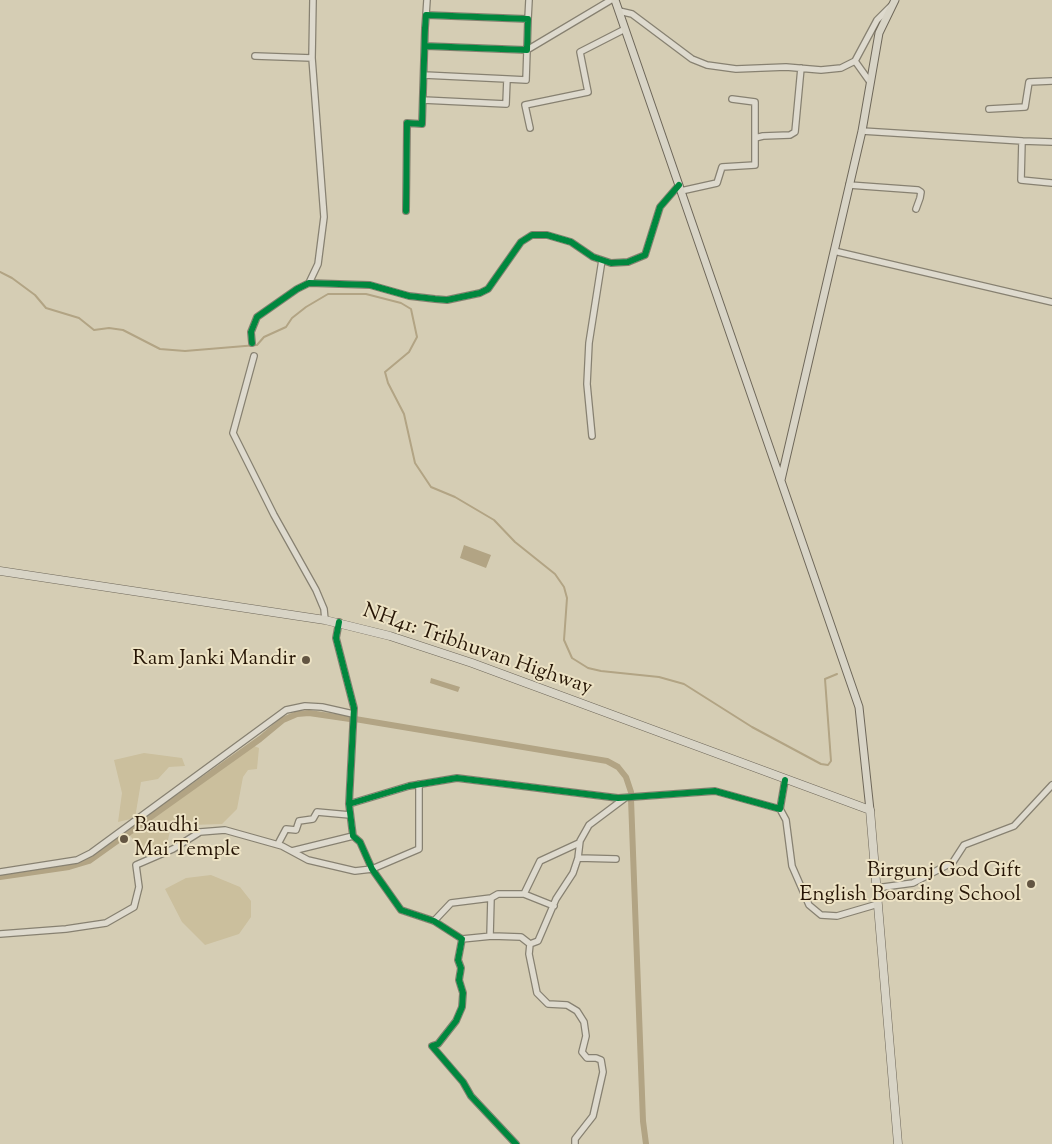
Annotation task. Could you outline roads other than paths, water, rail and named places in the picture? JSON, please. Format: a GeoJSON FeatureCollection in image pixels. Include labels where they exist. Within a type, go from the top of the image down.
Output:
{"type":"FeatureCollection","features":[{"type":"Feature","properties":{"kind":"highway","name":"NH41: Tribhuvan Highway"},"geometry":{"type":"LineString","coordinates":[[0,571],[339,622],[472,663],[870,810]]}},
{"type":"Feature","properties":{"kind":"highway"},"geometry":{"type":"LineString","coordinates":[[870,810],[898,1144]]}},
{"type":"Feature","properties":{"kind":"main road"},"geometry":{"type":"LineString","coordinates":[[613,0],[625,29],[859,707],[870,810]]}},
{"type":"Feature","properties":{"kind":"main road"},"geometry":{"type":"LineString","coordinates":[[781,481],[862,131],[879,33],[893,3]]}},
{"type":"Feature","properties":{"kind":"street"},"geometry":{"type":"LineString","coordinates":[[309,283],[318,264],[324,217],[312,58],[313,0]]}},
{"type":"Feature","properties":{"kind":"street"},"geometry":{"type":"LineString","coordinates":[[406,211],[407,123],[422,124],[427,0]]}},
{"type":"Feature","properties":{"kind":"street"},"geometry":{"type":"LineString","coordinates":[[424,75],[526,80],[529,0]]}},
{"type":"Feature","properties":{"kind":"street"},"geometry":{"type":"LineString","coordinates":[[425,46],[528,50],[613,0]]}},
{"type":"Feature","properties":{"kind":"street"},"geometry":{"type":"LineString","coordinates":[[619,12],[632,14],[692,59],[706,65],[736,69],[801,68],[821,70],[841,68],[855,60],[877,20],[893,3]]}},
{"type":"Feature","properties":{"kind":"street"},"geometry":{"type":"LineString","coordinates":[[426,15],[528,19]]}},
{"type":"Feature","properties":{"kind":"street"},"geometry":{"type":"LineString","coordinates":[[530,128],[525,105],[588,92],[580,52],[625,29]]}},
{"type":"Feature","properties":{"kind":"street"},"geometry":{"type":"LineString","coordinates":[[255,56],[312,58]]}},
{"type":"Feature","properties":{"kind":"street"},"geometry":{"type":"LineString","coordinates":[[855,60],[870,82]]}},
{"type":"Feature","properties":{"kind":"street"},"geometry":{"type":"LineString","coordinates":[[755,138],[763,136],[790,136],[795,132],[801,68]]}},
{"type":"Feature","properties":{"kind":"street"},"geometry":{"type":"LineString","coordinates":[[423,100],[506,104],[507,79]]}},
{"type":"Feature","properties":{"kind":"street"},"geometry":{"type":"LineString","coordinates":[[989,109],[1026,107],[1029,82],[1052,81]]}},
{"type":"Feature","properties":{"kind":"street"},"geometry":{"type":"LineString","coordinates":[[252,343],[251,332],[257,318],[297,289],[309,283],[370,285],[409,296],[447,300],[480,294],[488,289],[521,242],[532,235],[547,235],[572,242],[593,257],[611,263],[628,262],[644,255],[660,207],[680,188],[717,183],[722,167],[755,165],[755,102],[732,99]]}},
{"type":"Feature","properties":{"kind":"street"},"geometry":{"type":"LineString","coordinates":[[862,131],[1052,142]]}},
{"type":"Feature","properties":{"kind":"street"},"geometry":{"type":"LineString","coordinates":[[1022,141],[1021,180],[1052,182]]}},
{"type":"Feature","properties":{"kind":"street"},"geometry":{"type":"LineString","coordinates":[[849,185],[918,190],[921,192],[916,210]]}},
{"type":"Feature","properties":{"kind":"street"},"geometry":{"type":"LineString","coordinates":[[834,251],[1052,302]]}},
{"type":"Feature","properties":{"kind":"street"},"geometry":{"type":"LineString","coordinates":[[592,436],[587,384],[589,343],[602,260]]}},
{"type":"Feature","properties":{"kind":"street"},"geometry":{"type":"LineString","coordinates":[[254,356],[234,433],[274,515],[316,590],[324,609],[325,620]]}},
{"type":"Feature","properties":{"kind":"street"},"geometry":{"type":"LineString","coordinates":[[339,622],[336,638],[353,698],[350,815],[353,836],[360,842],[372,869],[401,910],[434,921],[437,926],[462,939],[490,936],[521,937],[530,944]]}},
{"type":"Feature","properties":{"kind":"street"},"geometry":{"type":"LineString","coordinates":[[0,872],[77,860],[91,853],[286,710],[314,707],[353,714]]}},
{"type":"Feature","properties":{"kind":"street"},"geometry":{"type":"LineString","coordinates":[[349,804],[419,784],[457,778],[625,798],[715,791],[780,809]]}},
{"type":"Feature","properties":{"kind":"street"},"geometry":{"type":"LineString","coordinates":[[786,780],[780,809],[786,820],[792,866],[809,905],[821,914],[837,916],[878,904]]}},
{"type":"Feature","properties":{"kind":"street"},"geometry":{"type":"LineString","coordinates":[[0,934],[66,929],[106,923],[134,907],[139,887],[136,865],[173,849],[200,832],[225,830],[278,844],[308,860],[335,868],[355,871],[372,869],[419,849],[419,784]]}},
{"type":"Feature","properties":{"kind":"street"},"geometry":{"type":"LineString","coordinates":[[876,888],[913,883],[953,862],[964,846],[1014,826],[1052,785]]}},
{"type":"Feature","properties":{"kind":"street"},"geometry":{"type":"LineString","coordinates":[[530,944],[538,941],[554,906],[573,873],[580,843],[589,825],[625,798]]}},
{"type":"Feature","properties":{"kind":"street"},"geometry":{"type":"LineString","coordinates":[[278,844],[286,829],[296,830],[299,821],[313,819],[317,812],[350,815]]}},
{"type":"Feature","properties":{"kind":"street"},"geometry":{"type":"LineString","coordinates":[[292,851],[353,836]]}},
{"type":"Feature","properties":{"kind":"street"},"geometry":{"type":"LineString","coordinates":[[524,894],[540,861],[580,843]]}},
{"type":"Feature","properties":{"kind":"street"},"geometry":{"type":"LineString","coordinates":[[578,858],[616,859]]}},
{"type":"Feature","properties":{"kind":"street"},"geometry":{"type":"LineString","coordinates":[[434,921],[451,903],[491,898],[498,894],[524,894],[554,906]]}},
{"type":"Feature","properties":{"kind":"street"},"geometry":{"type":"LineString","coordinates":[[490,936],[491,898]]}},
{"type":"Feature","properties":{"kind":"street"},"geometry":{"type":"LineString","coordinates":[[462,939],[458,960],[461,968],[459,980],[463,993],[462,1007],[456,1022],[438,1044],[432,1046],[463,1082],[470,1096],[516,1144]]}},
{"type":"Feature","properties":{"kind":"street"},"geometry":{"type":"LineString","coordinates":[[530,944],[529,954],[537,993],[548,1004],[567,1006],[578,1011],[584,1022],[586,1036],[582,1052],[587,1058],[601,1060],[603,1072],[593,1116],[576,1139],[575,1144]]}},
{"type":"Feature","properties":{"kind":"waterway"},"geometry":{"type":"LineString","coordinates":[[0,272],[12,278],[35,295],[46,308],[79,318],[94,330],[109,328],[123,330],[160,349],[185,351],[257,345],[264,337],[286,327],[292,318],[328,294],[366,294],[401,303],[411,309],[417,337],[409,352],[385,372],[388,383],[404,414],[415,463],[431,487],[455,497],[494,520],[515,542],[555,574],[564,587],[567,598],[564,640],[572,658],[588,668],[659,677],[684,684],[752,727],[821,764],[828,765],[831,761],[825,679],[837,674]]}},
{"type":"Feature","properties":{"kind":"waterway"},"geometry":{"type":"LineString","coordinates":[[0,877],[69,867],[89,861],[260,739],[283,720],[297,714],[309,713],[350,719]]}},
{"type":"Feature","properties":{"kind":"waterway"},"geometry":{"type":"LineString","coordinates":[[355,719],[607,761],[618,767],[626,777],[631,792]]}},
{"type":"Feature","properties":{"kind":"waterway"},"geometry":{"type":"LineString","coordinates":[[631,799],[643,1121],[646,1144]]}},
{"type":"Feature","properties":{"kind":"place","name":"Ram Janki Mandir"},"geometry":{"type":"Point","coordinates":[306,660]}},
{"type":"Feature","properties":{"kind":"place","name":"Baudhi Mai Temple"},"geometry":{"type":"Point","coordinates":[124,839]}},
{"type":"Feature","properties":{"kind":"place","name":"Birgunj God Gift English Boarding School"},"geometry":{"type":"Point","coordinates":[1031,884]}}]}
